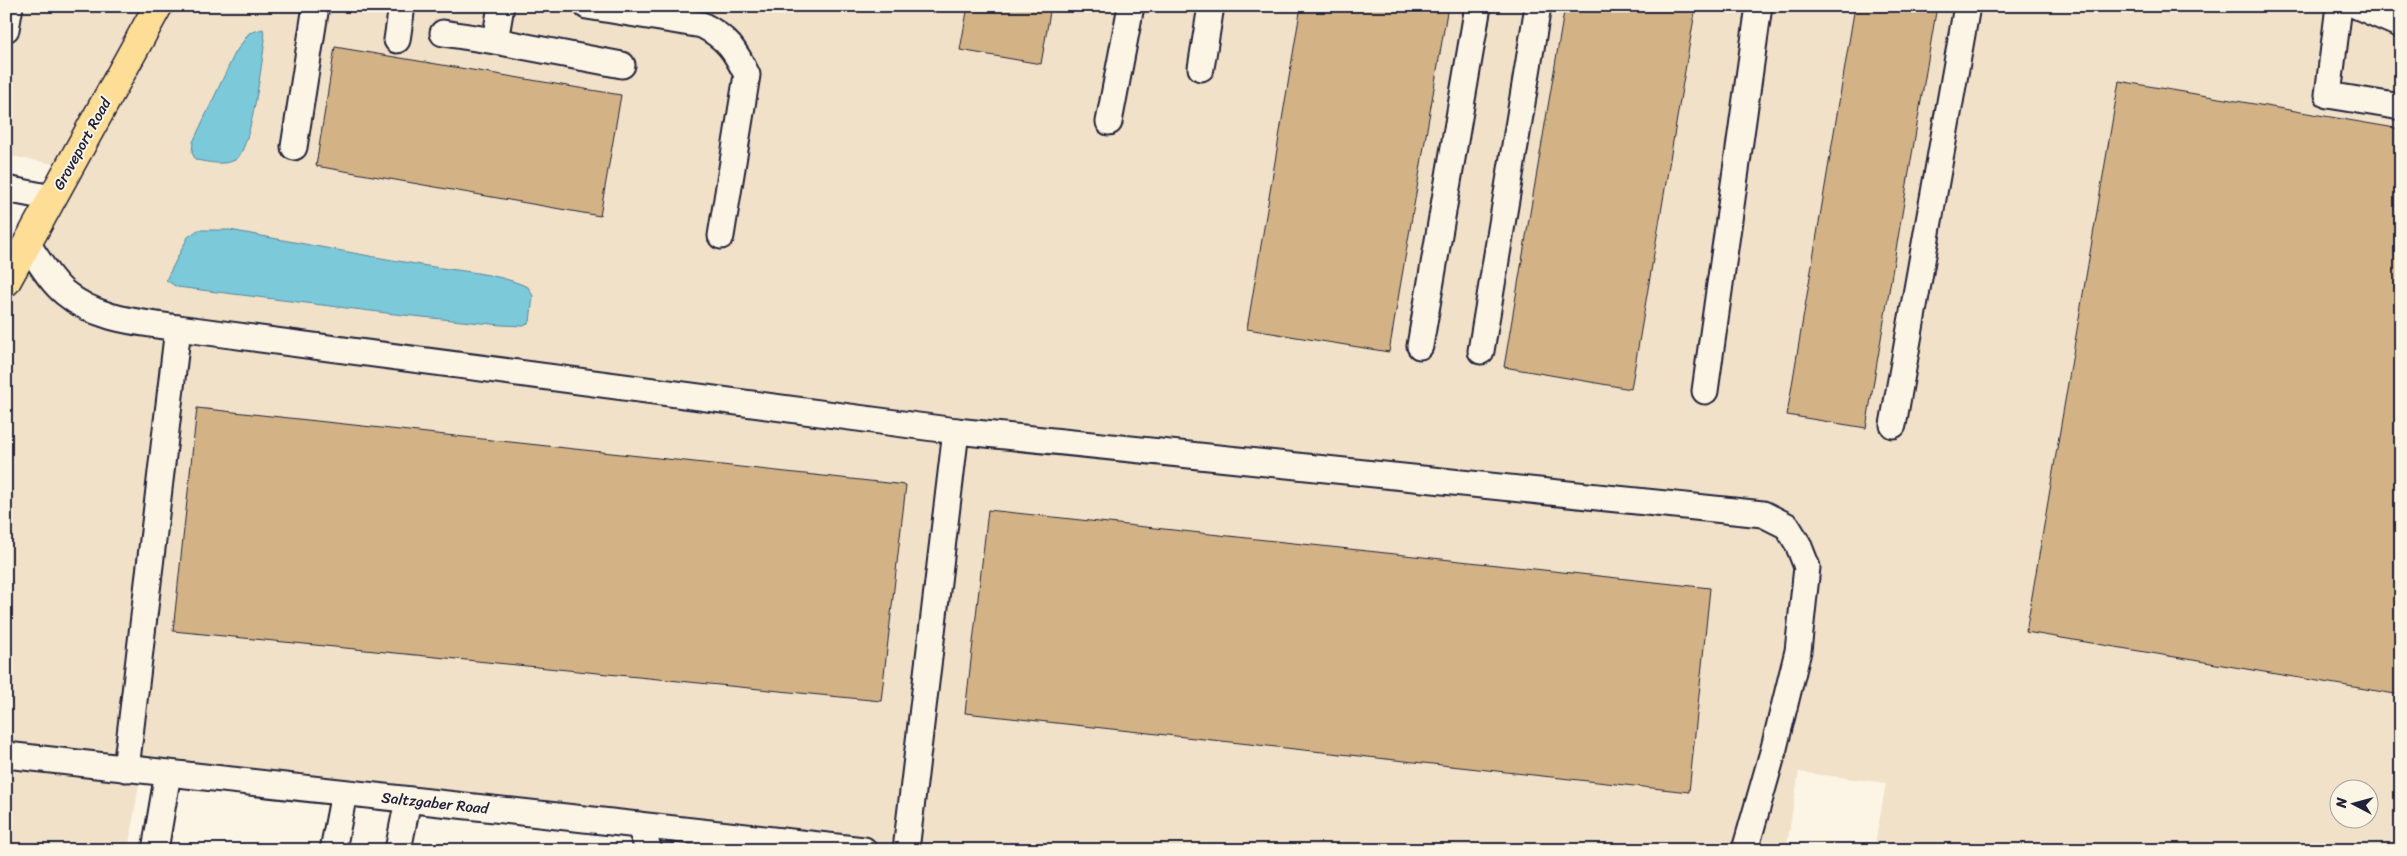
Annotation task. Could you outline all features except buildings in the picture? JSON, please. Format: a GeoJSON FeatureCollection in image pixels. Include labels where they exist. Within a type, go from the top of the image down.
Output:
{"type":"FeatureCollection","features":[{"type":"Feature","properties":{"kind":"main road","name":"Groveport Road"},"geometry":{"type":"LineString","coordinates":[[6,282],[158,6]]}},
{"type":"Feature","properties":{"kind":"street"},"geometry":{"type":"LineString","coordinates":[[6,29],[10,6]]}},
{"type":"Feature","properties":{"kind":"street"},"geometry":{"type":"LineString","coordinates":[[294,147],[316,6]]}},
{"type":"Feature","properties":{"kind":"street"},"geometry":{"type":"LineString","coordinates":[[397,40],[402,6]]}},
{"type":"Feature","properties":{"kind":"street"},"geometry":{"type":"LineString","coordinates":[[495,41],[501,6]]}},
{"type":"Feature","properties":{"kind":"street"},"geometry":{"type":"LineString","coordinates":[[586,6],[702,25],[718,34],[735,51],[747,74],[721,236]]}},
{"type":"Feature","properties":{"kind":"street"},"geometry":{"type":"LineString","coordinates":[[1109,122],[1131,6]]}},
{"type":"Feature","properties":{"kind":"street"},"geometry":{"type":"LineString","coordinates":[[1201,68],[1211,6]]}},
{"type":"Feature","properties":{"kind":"street"},"geometry":{"type":"LineString","coordinates":[[1420,346],[1478,6]]}},
{"type":"Feature","properties":{"kind":"street"},"geometry":{"type":"LineString","coordinates":[[1482,351],[1538,6]]}},
{"type":"Feature","properties":{"kind":"street"},"geometry":{"type":"LineString","coordinates":[[1704,391],[1760,6]]}},
{"type":"Feature","properties":{"kind":"street"},"geometry":{"type":"LineString","coordinates":[[1893,425],[1967,6]]}},
{"type":"Feature","properties":{"kind":"street"},"geometry":{"type":"LineString","coordinates":[[2339,6],[2328,95],[2401,107]]}},
{"type":"Feature","properties":{"kind":"street"},"geometry":{"type":"LineString","coordinates":[[2358,6],[2401,25]]}},
{"type":"Feature","properties":{"kind":"street"},"geometry":{"type":"LineString","coordinates":[[443,33],[495,41],[622,66]]}},
{"type":"Feature","properties":{"kind":"street"},"geometry":{"type":"LineString","coordinates":[[6,189],[52,198]]}},
{"type":"Feature","properties":{"kind":"street"},"geometry":{"type":"LineString","coordinates":[[27,244],[64,293],[89,309],[117,319],[956,431],[1763,514],[1787,526],[1798,544],[1806,567],[1798,651],[1773,752],[1745,850]]}},
{"type":"Feature","properties":{"kind":"street"},"geometry":{"type":"LineString","coordinates":[[126,769],[178,328]]}},
{"type":"Feature","properties":{"kind":"street"},"geometry":{"type":"LineString","coordinates":[[906,850],[956,431]]}},
{"type":"Feature","properties":{"kind":"street","name":"Saltzgaber Road"},"geometry":{"type":"LineString","coordinates":[[6,755],[639,825],[762,844],[864,850]]}},
{"type":"Feature","properties":{"kind":"street"},"geometry":{"type":"LineString","coordinates":[[155,850],[168,773]]}},
{"type":"Feature","properties":{"kind":"street"},"geometry":{"type":"LineString","coordinates":[[333,850],[344,793]]}},
{"type":"Feature","properties":{"kind":"street"},"geometry":{"type":"LineString","coordinates":[[398,850],[408,800]]}},
{"type":"Feature","properties":{"kind":"street"},"geometry":{"type":"LineString","coordinates":[[639,825],[649,850]]}},
{"type":"Feature","properties":{"kind":"shaded area"},"geometry":{"type":"Polygon","coordinates":[[[6,6],[2401,6],[2401,850],[1874,850],[1886,783],[1799,772],[1786,850],[868,850],[6,746],[6,282],[69,167],[6,155],[6,6]]]}},
{"type":"Feature","properties":{"kind":"shaded area"},"geometry":{"type":"Polygon","coordinates":[[[6,765],[140,778],[128,850],[6,850],[6,765]]]}},
{"type":"Feature","properties":{"kind":"water"},"geometry":{"type":"Polygon","coordinates":[[[263,29],[265,40],[255,105],[241,153],[235,160],[226,163],[196,160],[192,153],[193,142],[235,53],[249,33],[263,29]]]}},
{"type":"Feature","properties":{"kind":"water"},"geometry":{"type":"Polygon","coordinates":[[[198,230],[230,230],[397,261],[502,278],[528,287],[533,296],[530,322],[524,326],[501,325],[177,287],[166,280],[188,237],[198,230]]]}}]}
